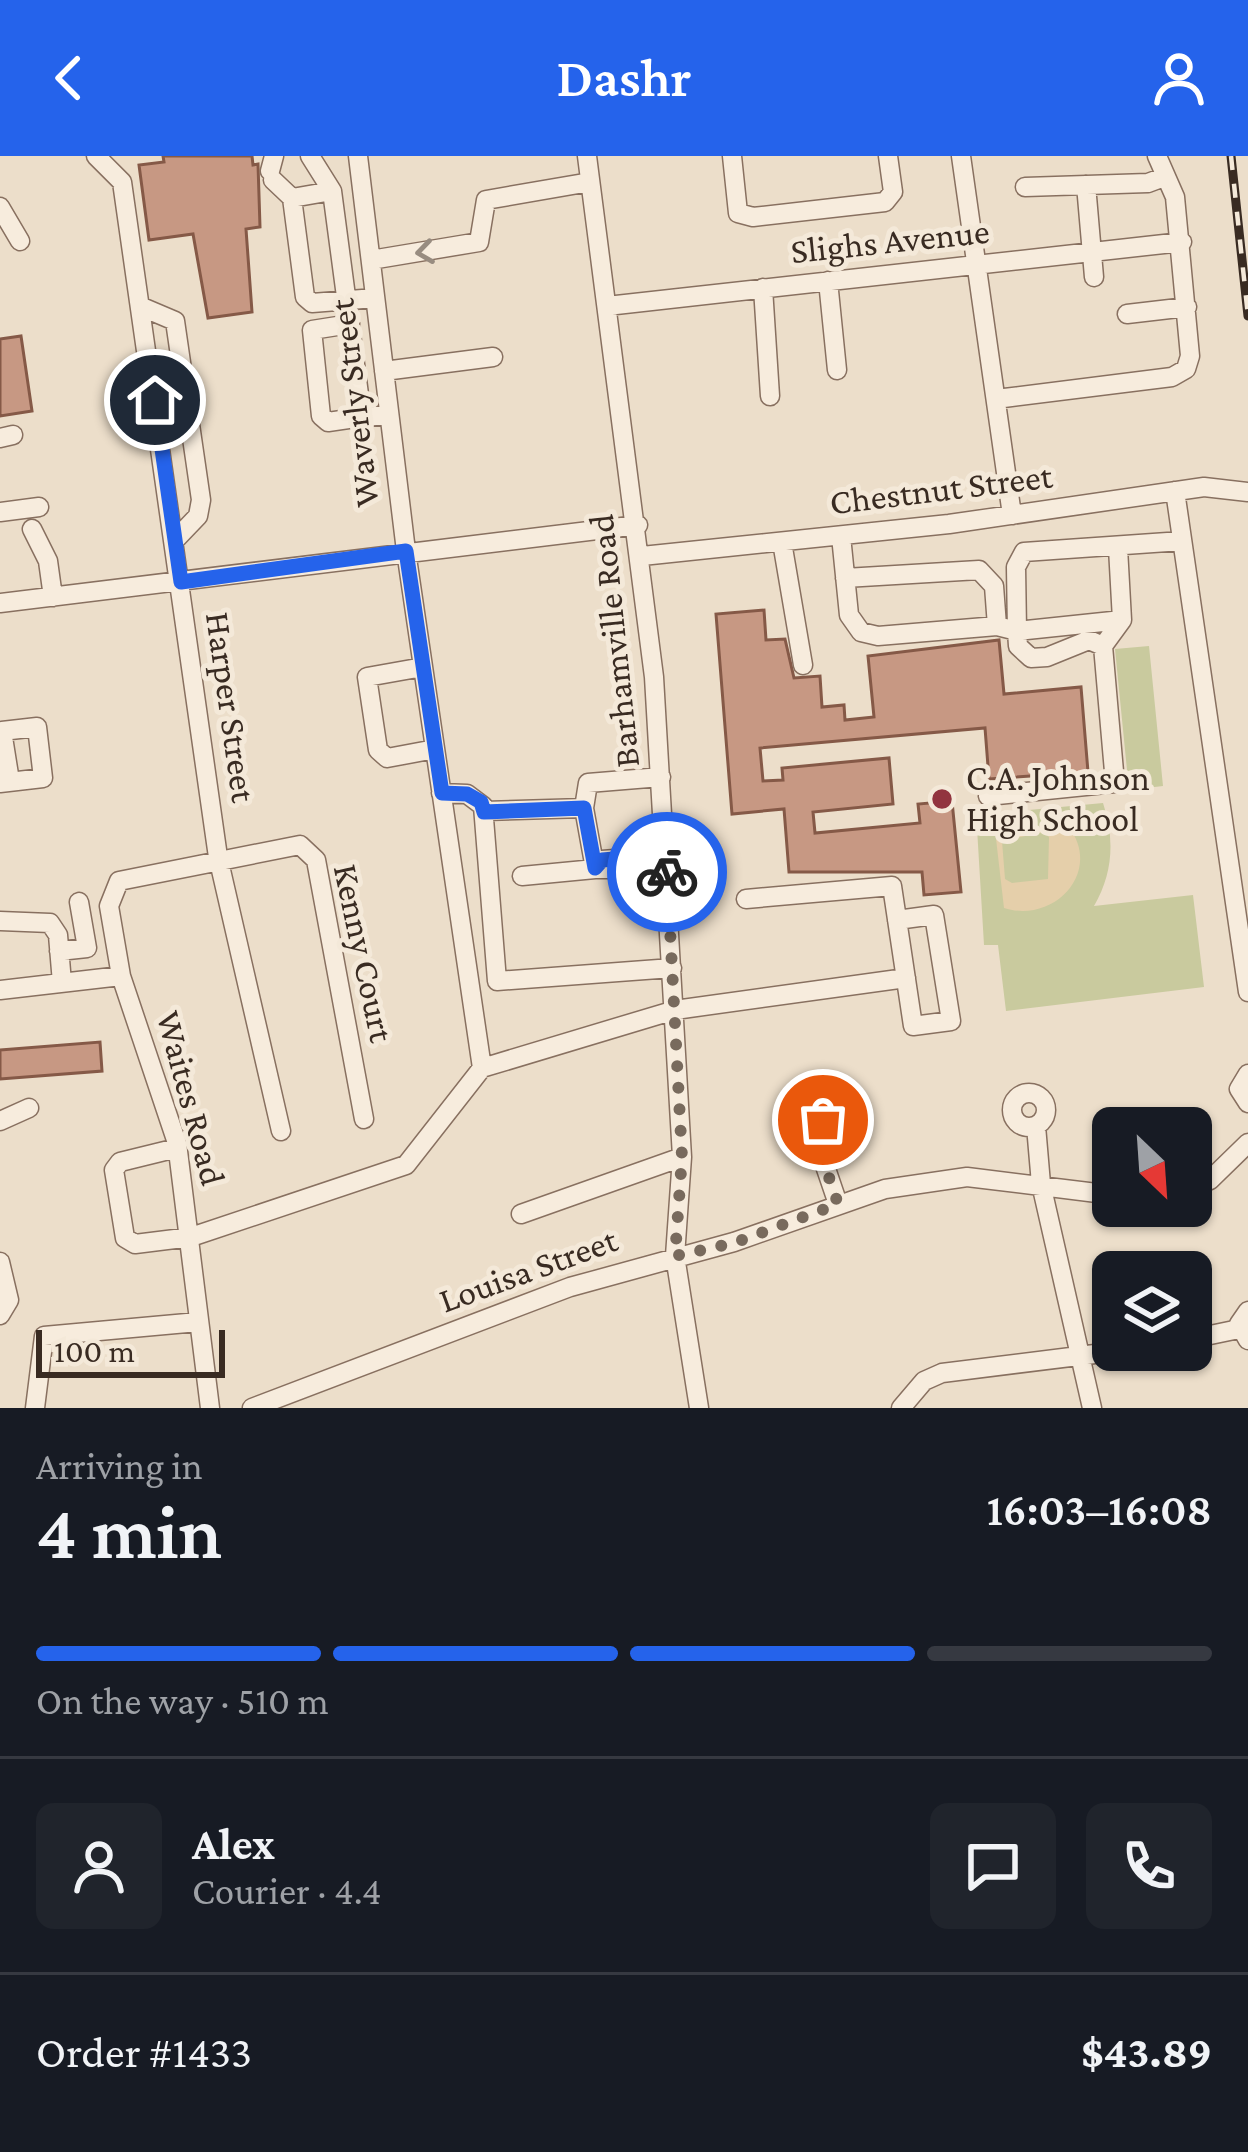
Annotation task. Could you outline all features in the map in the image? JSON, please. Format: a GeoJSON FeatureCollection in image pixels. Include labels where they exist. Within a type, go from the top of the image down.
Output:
{"type":"FeatureCollection","features":[{"type":"Feature","properties":{"kind":"street","name":"Harper Street"},"geometry":{"type":"LineString","coordinates":[[96,156],[122,182],[218,857],[281,1131]]}},
{"type":"Feature","properties":{"kind":"street"},"geometry":{"type":"LineString","coordinates":[[310,156],[332,191],[362,417]]}},
{"type":"Feature","properties":{"kind":"street","name":"Waverly Street"},"geometry":{"type":"LineString","coordinates":[[358,156],[406,551],[482,1068]]}},
{"type":"Feature","properties":{"kind":"street","name":"Barhamville Road"},"geometry":{"type":"LineString","coordinates":[[587,156],[642,556],[661,777],[682,1157],[675,1256],[699,1408]]}},
{"type":"Feature","properties":{"kind":"street"},"geometry":{"type":"LineString","coordinates":[[732,156],[738,213],[753,218],[885,202],[893,192],[888,156]]}},
{"type":"Feature","properties":{"kind":"street"},"geometry":{"type":"LineString","coordinates":[[962,156],[1012,515]]}},
{"type":"Feature","properties":{"kind":"street"},"geometry":{"type":"LineString","coordinates":[[996,399],[1172,377],[1186,369],[1190,356],[1182,242],[1175,197],[1156,156]]}},
{"type":"Feature","properties":{"kind":"street"},"geometry":{"type":"LineString","coordinates":[[272,169],[292,198],[305,297],[312,303],[375,298]]}},
{"type":"Feature","properties":{"kind":"street"},"geometry":{"type":"LineString","coordinates":[[1025,187],[1164,177]]}},
{"type":"Feature","properties":{"kind":"street"},"geometry":{"type":"LineString","coordinates":[[370,260],[479,242],[486,200],[590,182]]}},
{"type":"Feature","properties":{"kind":"street"},"geometry":{"type":"LineString","coordinates":[[1085,185],[1094,277]]}},
{"type":"Feature","properties":{"kind":"street"},"geometry":{"type":"LineString","coordinates":[[292,198],[332,191]]}},
{"type":"Feature","properties":{"kind":"street"},"geometry":{"type":"LineString","coordinates":[[0,206],[20,241]]}},
{"type":"Feature","properties":{"kind":"street","name":"Slighs Avenue"},"geometry":{"type":"LineString","coordinates":[[607,306],[1182,242]]}},
{"type":"Feature","properties":{"kind":"street"},"geometry":{"type":"LineString","coordinates":[[827,281],[837,370]]}},
{"type":"Feature","properties":{"kind":"street"},"geometry":{"type":"LineString","coordinates":[[763,288],[770,396]]}},
{"type":"Feature","properties":{"kind":"street"},"geometry":{"type":"LineString","coordinates":[[142,307],[175,321],[198,478],[198,516],[175,540]]}},
{"type":"Feature","properties":{"kind":"street"},"geometry":{"type":"LineString","coordinates":[[1127,314],[1186,308]]}},
{"type":"Feature","properties":{"kind":"street"},"geometry":{"type":"LineString","coordinates":[[350,323],[312,330],[321,416],[328,422],[389,416]]}},
{"type":"Feature","properties":{"kind":"street"},"geometry":{"type":"LineString","coordinates":[[384,371],[493,357]]}},
{"type":"Feature","properties":{"kind":"street"},"geometry":{"type":"LineString","coordinates":[[1175,490],[1248,992]]}},
{"type":"Feature","properties":{"kind":"street","name":"Chestnut Street"},"geometry":{"type":"LineString","coordinates":[[642,556],[1012,515],[1175,490],[1248,492]]}},
{"type":"Feature","properties":{"kind":"street"},"geometry":{"type":"LineString","coordinates":[[0,512],[39,507]]}},
{"type":"Feature","properties":{"kind":"street"},"geometry":{"type":"LineString","coordinates":[[0,603],[638,525]]}},
{"type":"Feature","properties":{"kind":"street"},"geometry":{"type":"LineString","coordinates":[[32,529],[48,562],[52,597]]}},
{"type":"Feature","properties":{"kind":"street"},"geometry":{"type":"LineString","coordinates":[[841,536],[849,615],[866,634],[1122,620]]}},
{"type":"Feature","properties":{"kind":"street"},"geometry":{"type":"LineString","coordinates":[[1007,628],[1016,567],[1024,552],[1183,541]]}},
{"type":"Feature","properties":{"kind":"street"},"geometry":{"type":"LineString","coordinates":[[782,542],[803,665]]}},
{"type":"Feature","properties":{"kind":"street"},"geometry":{"type":"LineString","coordinates":[[988,796],[1115,783],[1103,646],[1122,620],[1118,548]]}},
{"type":"Feature","properties":{"kind":"street"},"geometry":{"type":"LineString","coordinates":[[845,578],[979,570],[994,586],[1007,628],[1031,658],[1047,657],[1088,640],[1103,646]]}},
{"type":"Feature","properties":{"kind":"street"},"geometry":{"type":"LineString","coordinates":[[423,667],[367,677],[378,750],[387,758],[435,748]]}},
{"type":"Feature","properties":{"kind":"street"},"geometry":{"type":"LineString","coordinates":[[595,868],[584,808],[588,784],[661,777]]}},
{"type":"Feature","properties":{"kind":"street"},"geometry":{"type":"LineString","coordinates":[[442,793],[467,794],[481,802],[504,878],[496,982],[672,968]]}},
{"type":"Feature","properties":{"kind":"street"},"geometry":{"type":"LineString","coordinates":[[484,812],[584,808]]}},
{"type":"Feature","properties":{"kind":"street","name":"Kenny Court"},"geometry":{"type":"LineString","coordinates":[[119,881],[218,857],[300,845],[316,860],[364,1118]]}},
{"type":"Feature","properties":{"kind":"street"},"geometry":{"type":"LineString","coordinates":[[504,878],[595,868],[602,860],[666,862]]}},
{"type":"Feature","properties":{"kind":"street","name":"Waites Road"},"geometry":{"type":"LineString","coordinates":[[119,881],[110,906],[121,976],[177,1148],[210,1408]]}},
{"type":"Feature","properties":{"kind":"street"},"geometry":{"type":"LineString","coordinates":[[746,899],[892,886],[899,979],[913,1026],[951,1021],[934,914],[897,920]]}},
{"type":"Feature","properties":{"kind":"street"},"geometry":{"type":"LineString","coordinates":[[59,952],[87,948],[79,902]]}},
{"type":"Feature","properties":{"kind":"street"},"geometry":{"type":"LineString","coordinates":[[0,921],[44,920],[58,935],[62,983]]}},
{"type":"Feature","properties":{"kind":"street"},"geometry":{"type":"LineString","coordinates":[[469,978],[495,973]]}},
{"type":"Feature","properties":{"kind":"street"},"geometry":{"type":"LineString","coordinates":[[0,990],[121,976]]}},
{"type":"Feature","properties":{"kind":"street"},"geometry":{"type":"LineString","coordinates":[[177,1148],[120,1162],[114,1170],[125,1238],[135,1244],[191,1237],[406,1165],[482,1068],[675,1010],[899,979]]}},
{"type":"Feature","properties":{"kind":"street"},"geometry":{"type":"LineString","coordinates":[[1248,1073],[1239,1089],[1248,1103]]}},
{"type":"Feature","properties":{"kind":"street"},"geometry":{"type":"LineString","coordinates":[[0,1121],[29,1108]]}},
{"type":"Feature","properties":{"kind":"street"},"geometry":{"type":"LineString","coordinates":[[1036,1126],[1041,1184],[1092,1408]]}},
{"type":"Feature","properties":{"kind":"street"},"geometry":{"type":"LineString","coordinates":[[1212,1178],[1248,1143]]}},
{"type":"Feature","properties":{"kind":"street"},"geometry":{"type":"LineString","coordinates":[[820,1151],[838,1204]]}},
{"type":"Feature","properties":{"kind":"street"},"geometry":{"type":"LineString","coordinates":[[521,1214],[682,1157]]}},
{"type":"Feature","properties":{"kind":"street","name":"Louisa Street"},"geometry":{"type":"LineString","coordinates":[[252,1408],[570,1287],[734,1243],[838,1204],[930,1180],[1041,1184],[1092,1192]]}},
{"type":"Feature","properties":{"kind":"street"},"geometry":{"type":"LineString","coordinates":[[0,1262],[9,1300],[0,1315]]}},
{"type":"Feature","properties":{"kind":"street"},"geometry":{"type":"LineString","coordinates":[[35,1408],[44,1336],[198,1322]]}},
{"type":"Feature","properties":{"kind":"street"},"geometry":{"type":"LineString","coordinates":[[1212,1334],[1245,1327]]}},
{"type":"Feature","properties":{"kind":"street"},"geometry":{"type":"LineString","coordinates":[[901,1408],[924,1381],[942,1373],[1092,1355]]}},
{"type":"Feature","properties":{"kind":"green space"},"geometry":{"type":"Polygon","coordinates":[[[1149,646],[1163,786],[1129,790],[1115,649],[1149,646]]]}},
{"type":"Feature","properties":{"kind":"green space"},"geometry":{"type":"Polygon","coordinates":[[[1103,803],[1110,856],[1094,906],[1193,895],[1204,987],[1006,1011],[998,945],[984,945],[977,828],[988,814],[1103,803]]]}},
{"type":"Feature","properties":{"kind":"sand"},"geometry":{"type":"Polygon","coordinates":[[[1069,827],[1080,861],[1068,891],[1040,909],[1004,908],[995,830],[1069,827]],[[1044,832],[1002,841],[1005,879],[1012,883],[1048,879],[1049,837],[1044,832]]]}},
{"type":"Feature","properties":{"kind":"building"},"geometry":{"type":"Polygon","coordinates":[[[163,156],[252,156],[253,165],[258,164],[260,227],[246,229],[252,312],[208,318],[193,234],[149,240],[139,165],[164,162],[163,156]]]}},
{"type":"Feature","properties":{"kind":"building"},"geometry":{"type":"Polygon","coordinates":[[[21,336],[32,411],[0,416],[0,339],[21,336]]]}},
{"type":"Feature","properties":{"kind":"building"},"geometry":{"type":"Polygon","coordinates":[[[764,610],[766,640],[785,639],[794,678],[820,676],[822,707],[844,705],[845,720],[874,717],[868,656],[999,640],[1004,694],[1081,687],[1088,772],[989,779],[985,728],[760,748],[763,781],[783,780],[782,768],[889,758],[893,804],[813,812],[815,833],[920,823],[918,804],[952,801],[961,892],[924,895],[922,872],[789,872],[784,809],[732,814],[716,614],[764,610]]]}},
{"type":"Feature","properties":{"kind":"building"},"geometry":{"type":"Polygon","coordinates":[[[100,1042],[102,1071],[0,1079],[0,1050],[100,1042]]]}},
{"type":"Feature","properties":{"kind":"railway"},"geometry":{"type":"LineString","coordinates":[[1231,156],[1248,316]]}},
{"type":"Feature","properties":{"kind":"way so far"},"geometry":{"type":"LineString","coordinates":[[667,872],[682,1157],[675,1256],[734,1243],[838,1204],[820,1151],[831,1140],[823,1120]]}},
{"type":"Feature","properties":{"kind":"place","name":"C.A. Johnson High School"},"geometry":{"type":"Point","coordinates":[942,799]}},
{"type":"Feature","properties":{"kind":"route"},"geometry":{"type":"LineString","coordinates":[[155,400],[181,582],[406,551],[442,793],[467,794],[481,802],[484,812],[584,808],[595,868],[602,860],[666,855],[667,872]]}}]}
